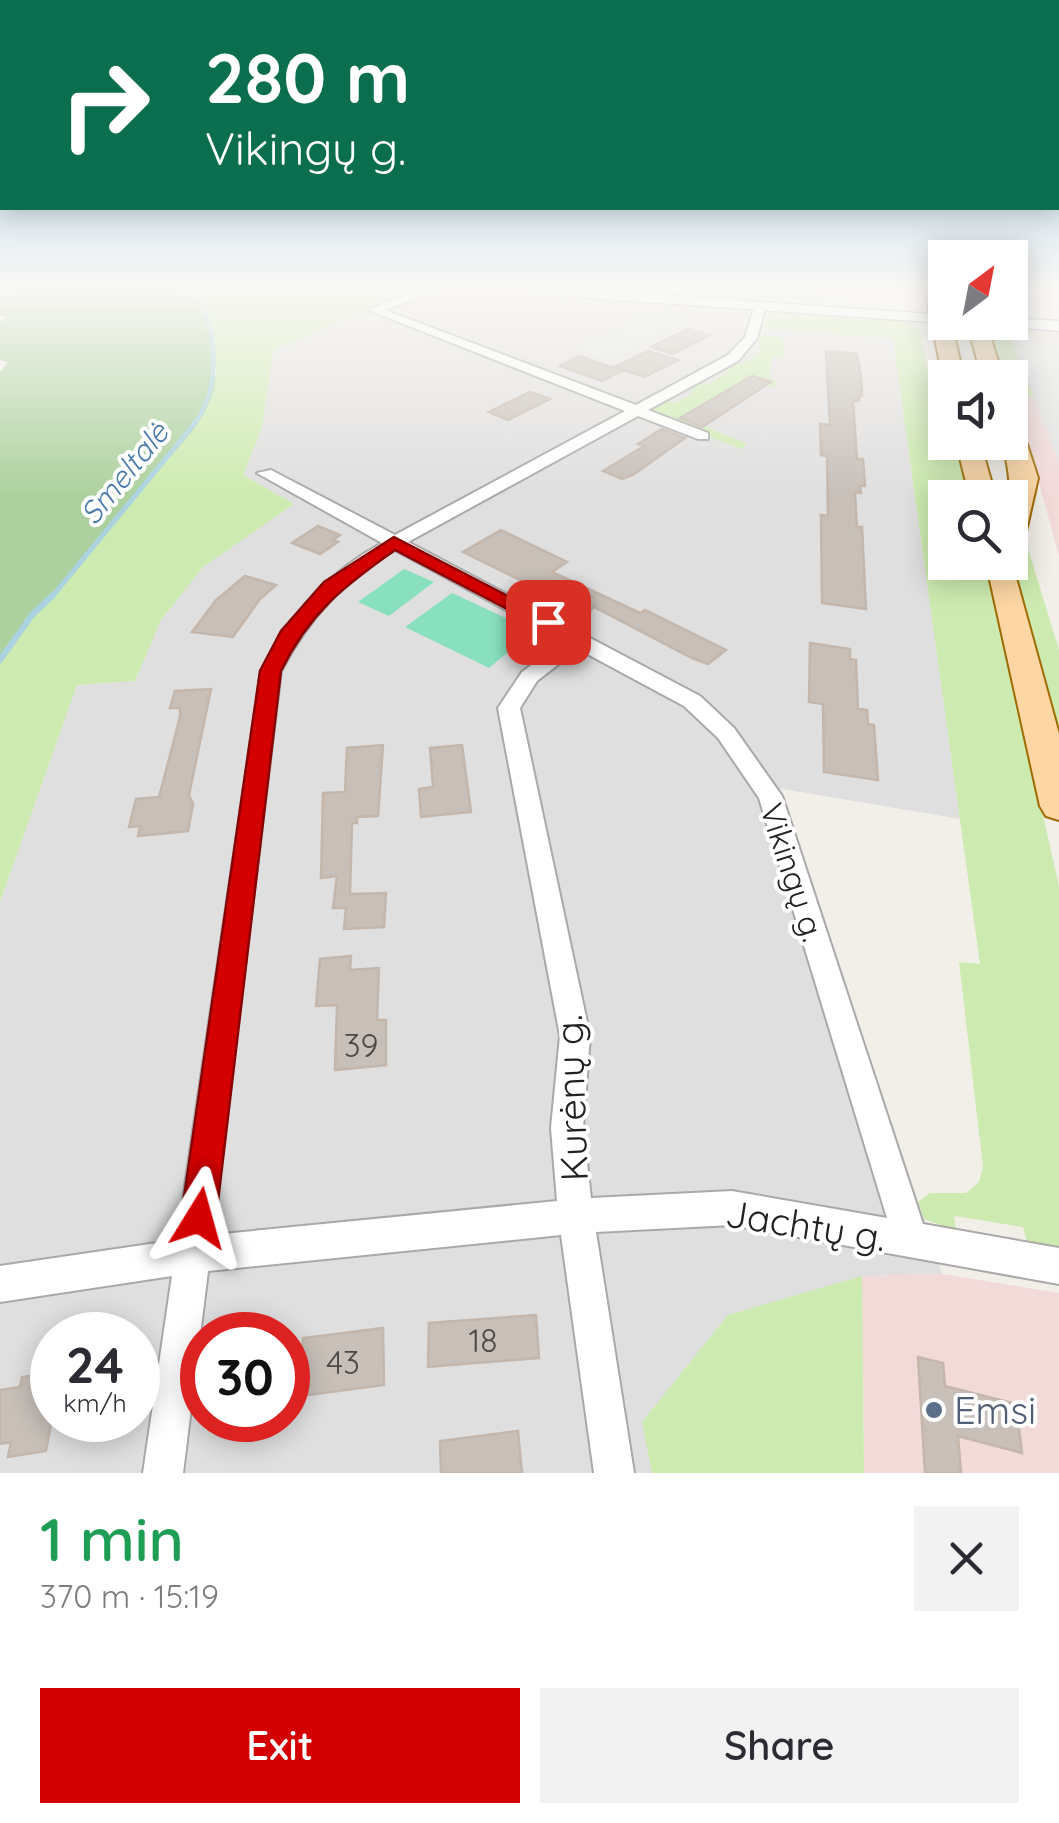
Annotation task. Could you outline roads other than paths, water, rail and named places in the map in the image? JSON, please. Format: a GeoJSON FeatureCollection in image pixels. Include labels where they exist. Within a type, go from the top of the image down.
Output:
{"type":"FeatureCollection","features":[{"type":"Feature","properties":{"kind":"main road"},"geometry":{"type":"LineString","coordinates":[[973,460],[978,480]]}},
{"type":"Feature","properties":{"kind":"main road"},"geometry":{"type":"LineString","coordinates":[[976,470],[1004,482],[1026,478],[1020,460]]}},
{"type":"Feature","properties":{"kind":"main road"},"geometry":{"type":"LineString","coordinates":[[1009,580],[1059,806]]}},
{"type":"Feature","properties":{"kind":"street"},"geometry":{"type":"LineString","coordinates":[[500,359],[703,436]]}},
{"type":"Feature","properties":{"kind":"street"},"geometry":{"type":"LineString","coordinates":[[163,1473],[271,671],[288,636],[307,610],[348,572],[394,542],[728,359]]}},
{"type":"Feature","properties":{"kind":"street","name":"Vikingų g."},"geometry":{"type":"LineString","coordinates":[[264,473],[692,700],[726,733],[770,796],[911,1241]]}},
{"type":"Feature","properties":{"kind":"street","name":"Kurėnų g."},"geometry":{"type":"LineString","coordinates":[[578,638],[516,688],[509,708],[575,1036],[567,1128],[614,1473]]}},
{"type":"Feature","properties":{"kind":"street","name":"Jachtų g."},"geometry":{"type":"LineString","coordinates":[[0,1284],[194,1255],[576,1216],[732,1208],[1059,1266]]}},
{"type":"Feature","properties":{"kind":"waterway","name":"Smeltalė"},"geometry":{"type":"LineString","coordinates":[[193,425],[209,394],[214,359]]}},
{"type":"Feature","properties":{"kind":"waterway","name":"Smeltalė"},"geometry":{"type":"LineString","coordinates":[[51,598],[195,423]]}},
{"type":"Feature","properties":{"kind":"waterway","name":"Smeltalė"},"geometry":{"type":"LineString","coordinates":[[0,660],[32,615],[53,595]]}},
{"type":"Feature","properties":{"kind":"place","name":"Emsi"},"geometry":{"type":"Point","coordinates":[934,1410]}}]}
